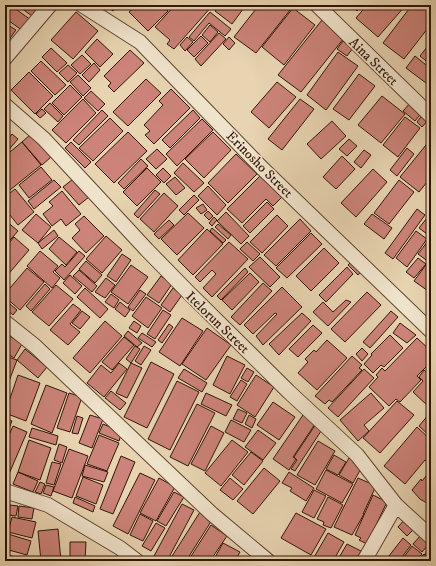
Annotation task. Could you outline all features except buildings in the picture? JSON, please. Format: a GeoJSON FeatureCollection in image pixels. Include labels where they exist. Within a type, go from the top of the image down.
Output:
{"type":"FeatureCollection","features":[{"type":"Feature","properties":{"kind":"street"},"geometry":{"type":"LineString","coordinates":[[5,58],[50,5]]}},
{"type":"Feature","properties":{"kind":"street","name":"Erinosho Street"},"geometry":{"type":"LineString","coordinates":[[82,5],[140,42],[262,168],[431,331]]}},
{"type":"Feature","properties":{"kind":"street","name":"Aina Street"},"geometry":{"type":"LineString","coordinates":[[317,5],[431,116]]}},
{"type":"Feature","properties":{"kind":"street","name":"Itelorun Street"},"geometry":{"type":"LineString","coordinates":[[5,105],[44,139],[147,250],[288,392],[357,455],[396,505],[431,537]]}},
{"type":"Feature","properties":{"kind":"street"},"geometry":{"type":"LineString","coordinates":[[5,322],[35,346],[212,514],[268,561]]}},
{"type":"Feature","properties":{"kind":"street"},"geometry":{"type":"LineString","coordinates":[[5,492],[48,505],[120,548],[137,561]]}},
{"type":"Feature","properties":{"kind":"street"},"geometry":{"type":"LineString","coordinates":[[364,561],[396,505]]}}]}
